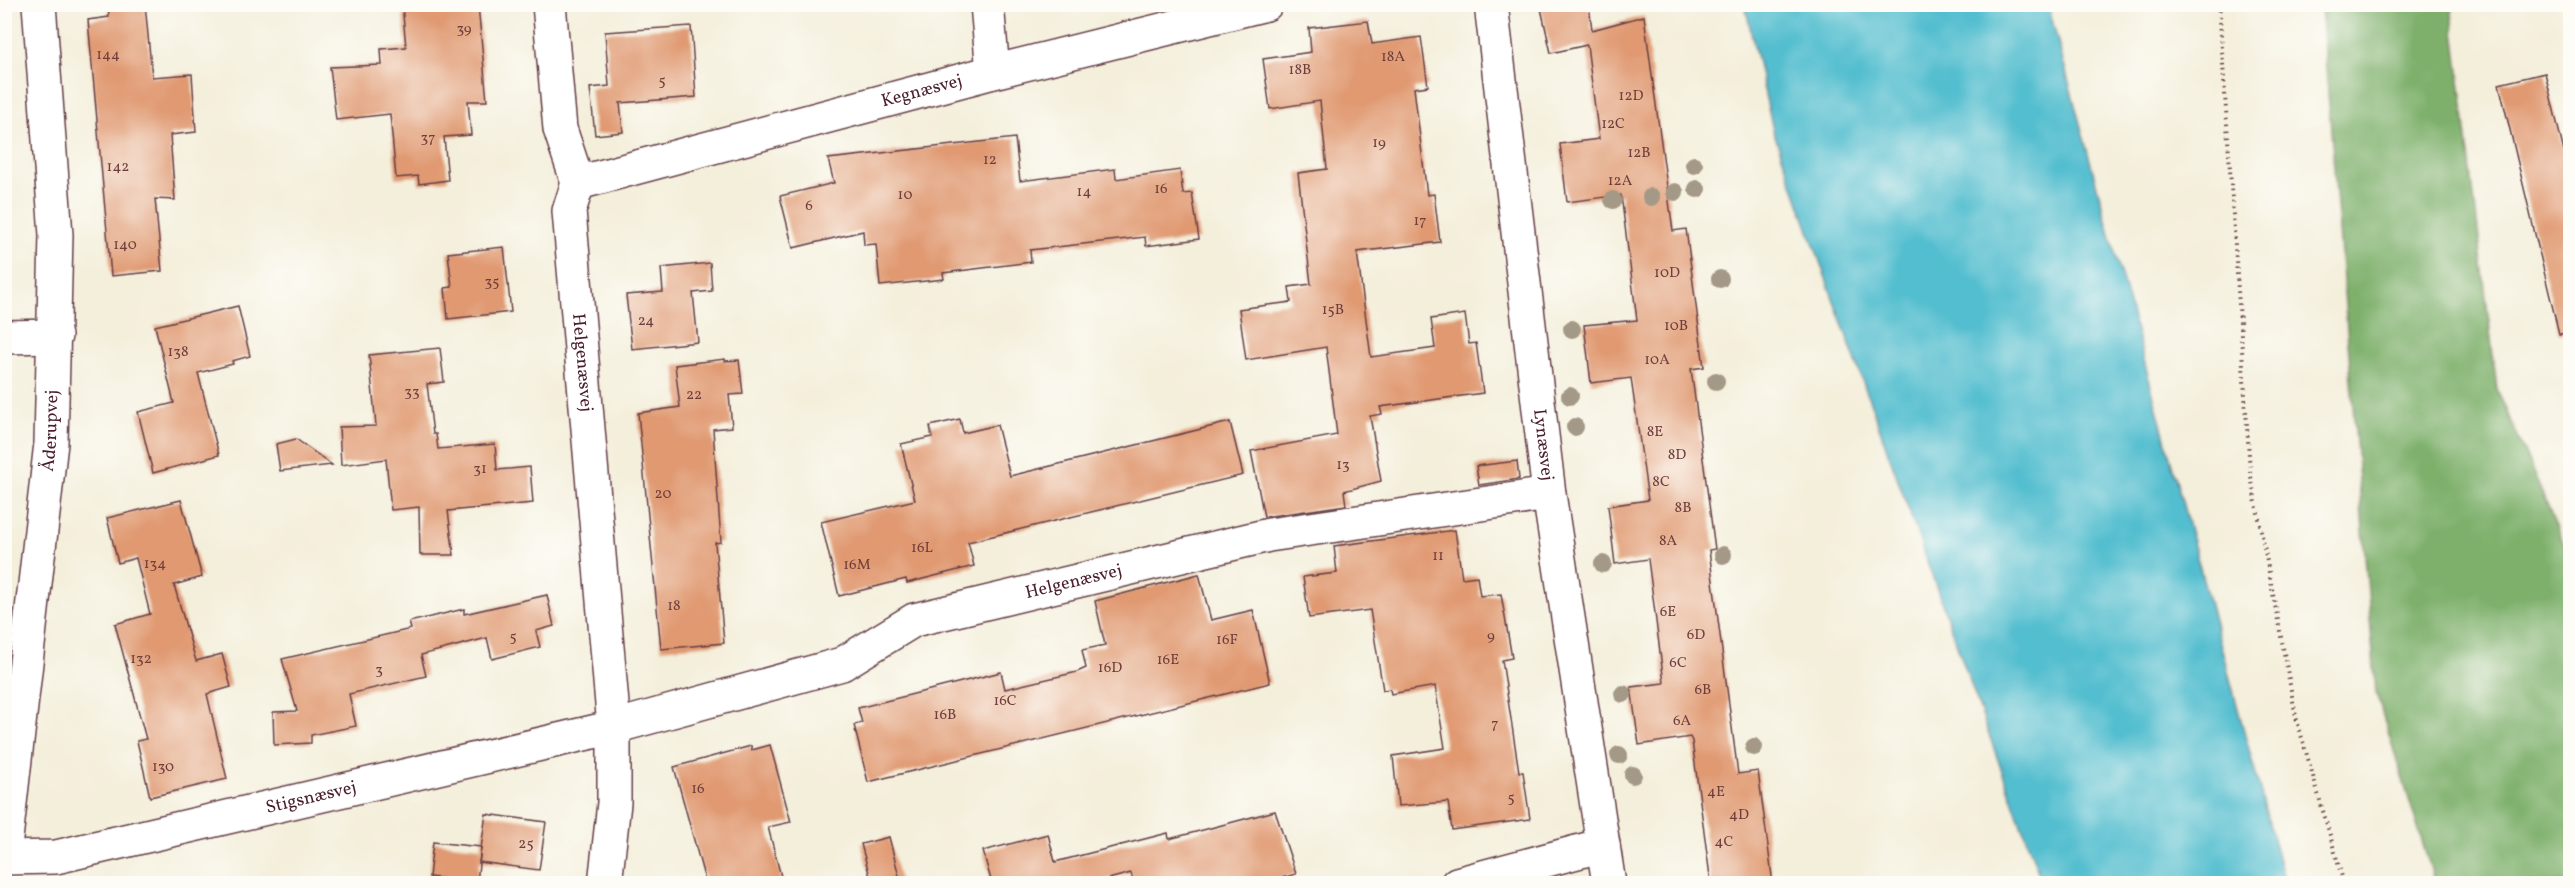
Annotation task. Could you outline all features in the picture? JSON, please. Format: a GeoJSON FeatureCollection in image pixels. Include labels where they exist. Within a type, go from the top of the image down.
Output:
{"type":"FeatureCollection","features":[{"type":"Feature","properties":{"kind":"street","name":"Åderupvej"},"geometry":{"type":"LineString","coordinates":[[4,857],[51,443],[56,235],[39,4]]}},
{"type":"Feature","properties":{"kind":"street"},"geometry":{"type":"LineString","coordinates":[[549,4],[560,129],[578,183]]}},
{"type":"Feature","properties":{"kind":"street"},"geometry":{"type":"LineString","coordinates":[[987,4],[993,72]]}},
{"type":"Feature","properties":{"kind":"street","name":"Kegnæsvej"},"geometry":{"type":"LineString","coordinates":[[578,183],[993,72],[1266,4]]}},
{"type":"Feature","properties":{"kind":"street","name":"Lynæsvej"},"geometry":{"type":"LineString","coordinates":[[1491,4],[1549,494],[1609,884]]}},
{"type":"Feature","properties":{"kind":"street","name":"Helgenæsvej"},"geometry":{"type":"LineString","coordinates":[[578,183],[569,211],[614,727],[614,803],[605,884]]}},
{"type":"Feature","properties":{"kind":"street"},"geometry":{"type":"LineString","coordinates":[[4,336],[54,336]]}},
{"type":"Feature","properties":{"kind":"street","name":"Helgenæsvej"},"geometry":{"type":"LineString","coordinates":[[614,727],[842,664],[914,620],[1269,535],[1549,494]]}},
{"type":"Feature","properties":{"kind":"street","name":"Stigsnæsvej"},"geometry":{"type":"LineString","coordinates":[[4,857],[56,857],[614,727]]}},
{"type":"Feature","properties":{"kind":"street"},"geometry":{"type":"LineString","coordinates":[[1457,884],[1603,844]]}},
{"type":"Feature","properties":{"kind":"path"},"geometry":{"type":"LineString","coordinates":[[2219,4],[2250,471],[2296,717],[2344,884]]}},
{"type":"Feature","properties":{"kind":"green space"},"geometry":{"type":"Polygon","coordinates":[[[2321,5],[2451,5],[2497,389],[2570,558],[2570,883],[2435,883],[2376,693],[2321,5]]]}},
{"type":"Feature","properties":{"kind":"water"},"geometry":{"type":"Polygon","coordinates":[[[1745,5],[2048,5],[2285,883],[2042,883],[1773,130],[1745,5]]]}},
{"type":"Feature","properties":{"kind":"building"},"geometry":{"type":"Polygon","coordinates":[[[108,4],[145,4],[152,77],[192,74],[196,132],[170,135],[175,200],[155,199],[162,271],[111,276],[88,20],[109,17],[108,4]]]}},
{"type":"Feature","properties":{"kind":"building"},"geometry":{"type":"Polygon","coordinates":[[[402,4],[440,4],[441,8],[478,5],[487,101],[468,101],[471,135],[444,137],[448,180],[419,184],[418,176],[396,178],[390,114],[336,120],[330,67],[382,65],[381,49],[406,47],[402,4]]]}},
{"type":"Feature","properties":{"kind":"building"},"geometry":{"type":"Polygon","coordinates":[[[1540,4],[1589,4],[1592,30],[1644,16],[1673,231],[1686,229],[1704,367],[1691,369],[1715,549],[1709,550],[1738,774],[1758,771],[1773,884],[1711,884],[1690,737],[1639,745],[1631,687],[1664,683],[1648,559],[1615,564],[1608,506],[1648,500],[1631,378],[1591,383],[1584,325],[1637,320],[1621,195],[1567,202],[1560,144],[1599,139],[1587,45],[1551,53],[1540,4]]]}},
{"type":"Feature","properties":{"kind":"building"},"geometry":{"type":"Polygon","coordinates":[[[1368,21],[1372,44],[1421,37],[1428,86],[1414,88],[1427,195],[1434,194],[1440,242],[1357,252],[1371,357],[1435,348],[1431,319],[1465,314],[1469,344],[1476,343],[1483,393],[1380,407],[1382,414],[1370,416],[1381,481],[1344,491],[1346,505],[1264,517],[1251,451],[1337,435],[1326,347],[1246,360],[1239,309],[1291,302],[1289,287],[1311,284],[1298,173],[1327,169],[1320,101],[1270,109],[1263,59],[1311,52],[1309,28],[1368,21]]]}},
{"type":"Feature","properties":{"kind":"building"},"geometry":{"type":"Polygon","coordinates":[[[691,26],[696,97],[620,103],[623,132],[595,135],[590,88],[609,86],[605,32],[691,26]]]}},
{"type":"Feature","properties":{"kind":"building"},"geometry":{"type":"Polygon","coordinates":[[[2545,73],[2571,181],[2571,333],[2559,334],[2499,84],[2545,73]]]}},
{"type":"Feature","properties":{"kind":"building"},"geometry":{"type":"Polygon","coordinates":[[[1015,138],[1020,181],[1115,169],[1116,179],[1180,170],[1183,194],[1192,193],[1199,239],[1146,246],[1145,237],[1030,250],[1031,262],[943,273],[944,279],[880,286],[876,244],[864,245],[863,231],[793,248],[780,196],[834,183],[828,159],[1015,138]]]}},
{"type":"Feature","properties":{"kind":"building"},"geometry":{"type":"Polygon","coordinates":[[[504,247],[511,312],[448,319],[445,288],[452,287],[448,253],[504,247]]]}},
{"type":"Feature","properties":{"kind":"building"},"geometry":{"type":"Polygon","coordinates":[[[710,263],[712,291],[693,293],[698,342],[632,349],[626,295],[663,292],[661,268],[710,263]]]}},
{"type":"Feature","properties":{"kind":"building"},"geometry":{"type":"Polygon","coordinates":[[[238,306],[250,356],[232,361],[233,364],[198,373],[219,455],[153,473],[138,412],[174,403],[155,326],[238,306]]]}},
{"type":"Feature","properties":{"kind":"building"},"geometry":{"type":"Polygon","coordinates":[[[440,348],[444,382],[427,384],[433,434],[436,434],[438,449],[495,444],[497,470],[530,467],[533,503],[448,511],[454,555],[420,555],[419,507],[391,510],[386,459],[341,465],[339,427],[376,426],[369,355],[440,348]]]}},
{"type":"Feature","properties":{"kind":"building"},"geometry":{"type":"Polygon","coordinates":[[[725,359],[725,361],[739,360],[743,394],[729,395],[732,427],[713,429],[721,542],[715,543],[724,643],[661,649],[638,413],[680,407],[675,365],[725,359]]]}},
{"type":"Feature","properties":{"kind":"building"},"geometry":{"type":"Polygon","coordinates":[[[960,419],[963,433],[997,425],[1010,476],[1230,422],[1243,475],[968,542],[974,566],[907,583],[906,579],[839,596],[821,522],[915,500],[901,444],[932,437],[930,426],[960,419]]]}},
{"type":"Feature","properties":{"kind":"building"},"geometry":{"type":"Polygon","coordinates":[[[296,439],[332,465],[280,471],[276,444],[296,439]]]}},
{"type":"Feature","properties":{"kind":"building"},"geometry":{"type":"Polygon","coordinates":[[[1517,461],[1519,479],[1479,485],[1476,466],[1517,461]]]}},
{"type":"Feature","properties":{"kind":"building"},"geometry":{"type":"Polygon","coordinates":[[[181,500],[202,577],[174,585],[196,661],[222,654],[231,687],[207,694],[227,779],[150,797],[137,741],[146,739],[115,624],[150,614],[136,558],[118,563],[107,518],[181,500]]]}},
{"type":"Feature","properties":{"kind":"building"},"geometry":{"type":"Polygon","coordinates":[[[1455,530],[1462,578],[1477,576],[1480,596],[1501,594],[1512,658],[1502,660],[1519,772],[1523,772],[1530,819],[1452,830],[1448,802],[1398,806],[1393,756],[1445,748],[1435,686],[1391,694],[1390,689],[1383,690],[1370,610],[1309,618],[1303,577],[1337,573],[1334,546],[1455,530]]]}},
{"type":"Feature","properties":{"kind":"building"},"geometry":{"type":"Polygon","coordinates":[[[1199,574],[1211,620],[1253,610],[1270,683],[868,782],[854,725],[862,723],[858,708],[1001,672],[1005,689],[1077,672],[1086,668],[1082,650],[1105,645],[1095,601],[1199,574]]]}},
{"type":"Feature","properties":{"kind":"building"},"geometry":{"type":"Polygon","coordinates":[[[547,595],[554,626],[536,631],[540,647],[492,659],[487,638],[421,655],[426,676],[349,694],[356,726],[311,735],[311,743],[274,745],[273,712],[297,711],[282,659],[411,629],[409,622],[464,609],[464,614],[547,595]]]}},
{"type":"Feature","properties":{"kind":"building"},"geometry":{"type":"Polygon","coordinates":[[[770,745],[791,822],[768,827],[783,884],[706,884],[674,767],[751,746],[752,750],[770,745]]]}},
{"type":"Feature","properties":{"kind":"building"},"geometry":{"type":"Polygon","coordinates":[[[1275,811],[1296,874],[1260,884],[1134,884],[1131,873],[1090,884],[992,884],[983,851],[1048,834],[1055,862],[1168,833],[1169,839],[1275,811]]]}},
{"type":"Feature","properties":{"kind":"building"},"geometry":{"type":"Polygon","coordinates":[[[486,814],[546,822],[539,870],[479,862],[486,814]]]}},
{"type":"Feature","properties":{"kind":"building"},"geometry":{"type":"Polygon","coordinates":[[[889,837],[901,884],[872,884],[861,844],[889,837]]]}},
{"type":"Feature","properties":{"kind":"building"},"geometry":{"type":"Polygon","coordinates":[[[433,842],[481,847],[477,882],[429,877],[433,842]]]}}]}
